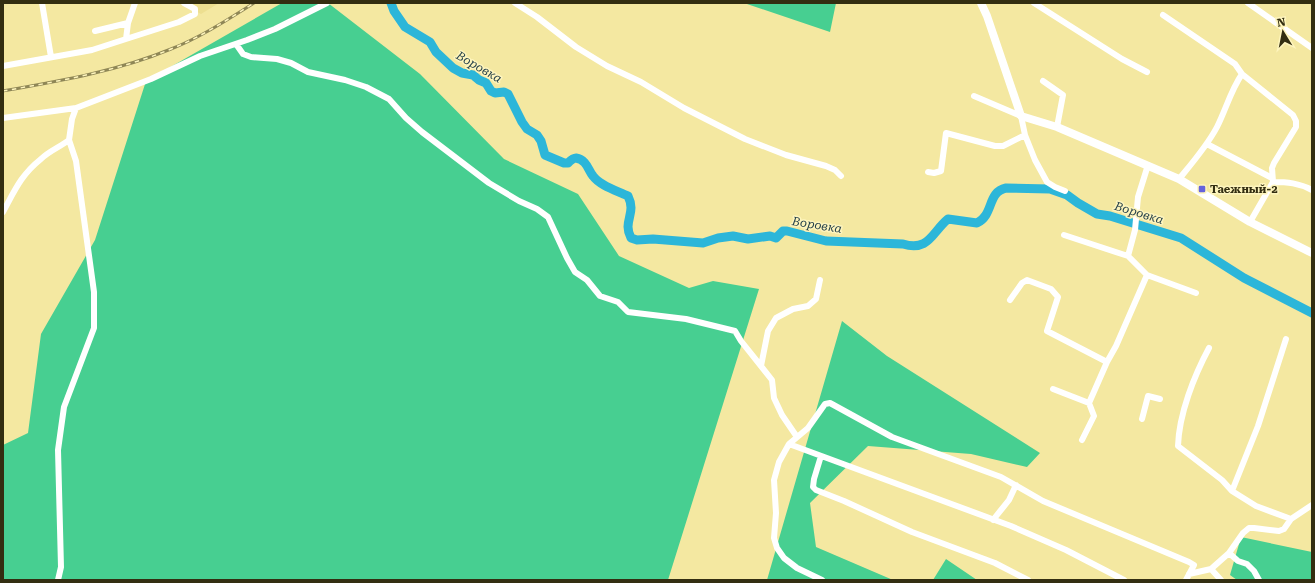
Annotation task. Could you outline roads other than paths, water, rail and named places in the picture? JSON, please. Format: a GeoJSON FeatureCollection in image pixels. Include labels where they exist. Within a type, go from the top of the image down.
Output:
{"type":"FeatureCollection","features":[{"type":"Feature","properties":{"kind":"street"},"geometry":{"type":"LineString","coordinates":[[42,3],[51,57]]}},
{"type":"Feature","properties":{"kind":"street"},"geometry":{"type":"LineString","coordinates":[[126,39],[128,23],[135,3]]}},
{"type":"Feature","properties":{"kind":"street"},"geometry":{"type":"LineString","coordinates":[[3,66],[92,50],[179,22],[195,14],[195,9],[184,3]]}},
{"type":"Feature","properties":{"kind":"street"},"geometry":{"type":"LineString","coordinates":[[3,118],[76,108],[151,79],[200,56],[275,29],[327,3]]}},
{"type":"Feature","properties":{"kind":"street"},"geometry":{"type":"LineString","coordinates":[[515,3],[538,17],[576,47],[607,66],[641,82],[684,108],[745,139],[786,155],[826,166],[835,170],[842,176]]}},
{"type":"Feature","properties":{"kind":"street"},"geometry":{"type":"LineString","coordinates":[[981,3],[987,16],[1021,116],[1025,135],[1035,160],[1048,182],[1065,191]]}},
{"type":"Feature","properties":{"kind":"street"},"geometry":{"type":"LineString","coordinates":[[1034,3],[1122,59],[1147,72]]}},
{"type":"Feature","properties":{"kind":"street"},"geometry":{"type":"LineString","coordinates":[[1248,3],[1312,48]]}},
{"type":"Feature","properties":{"kind":"street"},"geometry":{"type":"LineString","coordinates":[[1163,15],[1235,64],[1242,74],[1293,115],[1296,121],[1296,127],[1272,168],[1273,180],[1250,222]]}},
{"type":"Feature","properties":{"kind":"street"},"geometry":{"type":"LineString","coordinates":[[95,31],[128,23]]}},
{"type":"Feature","properties":{"kind":"street"},"geometry":{"type":"LineString","coordinates":[[236,44],[243,54],[251,57],[277,59],[291,63],[308,72],[345,80],[366,87],[389,99],[406,118],[422,132],[489,184],[519,201],[537,209],[548,218],[575,272],[587,280],[600,296],[618,302],[628,312],[686,319],[735,331],[741,342],[772,380],[774,398],[782,415],[797,437]]}},
{"type":"Feature","properties":{"kind":"street"},"geometry":{"type":"LineString","coordinates":[[1179,179],[1207,144],[1217,126],[1236,82],[1242,74]]}},
{"type":"Feature","properties":{"kind":"street"},"geometry":{"type":"LineString","coordinates":[[1043,81],[1063,95],[1057,127]]}},
{"type":"Feature","properties":{"kind":"street"},"geometry":{"type":"LineString","coordinates":[[974,96],[1021,116],[1057,127],[1179,179],[1250,222],[1312,253]]}},
{"type":"Feature","properties":{"kind":"street"},"geometry":{"type":"LineString","coordinates":[[58,580],[61,567],[58,450],[64,407],[94,328],[94,292],[76,161],[69,140],[72,119],[76,108]]}},
{"type":"Feature","properties":{"kind":"street"},"geometry":{"type":"LineString","coordinates":[[928,172],[934,173],[941,171],[946,133],[995,146],[1003,146],[1025,135]]}},
{"type":"Feature","properties":{"kind":"street"},"geometry":{"type":"LineString","coordinates":[[3,212],[18,182],[28,170],[42,158],[69,140]]}},
{"type":"Feature","properties":{"kind":"street"},"geometry":{"type":"LineString","coordinates":[[1207,144],[1273,180],[1292,182],[1312,190]]}},
{"type":"Feature","properties":{"kind":"street"},"geometry":{"type":"LineString","coordinates":[[1128,256],[1135,230],[1138,197],[1148,166]]}},
{"type":"Feature","properties":{"kind":"street"},"geometry":{"type":"LineString","coordinates":[[1064,235],[1128,256],[1147,275],[1196,293]]}},
{"type":"Feature","properties":{"kind":"street"},"geometry":{"type":"LineString","coordinates":[[1082,440],[1094,416],[1089,403],[1147,275]]}},
{"type":"Feature","properties":{"kind":"street"},"geometry":{"type":"LineString","coordinates":[[761,366],[768,331],[776,318],[793,309],[808,306],[816,298],[820,280]]}},
{"type":"Feature","properties":{"kind":"street"},"geometry":{"type":"LineString","coordinates":[[1010,300],[1022,283],[1027,280],[1051,289],[1058,296],[1047,331],[1107,362]]}},
{"type":"Feature","properties":{"kind":"street"},"geometry":{"type":"LineString","coordinates":[[1232,491],[1258,426],[1286,340]]}},
{"type":"Feature","properties":{"kind":"street"},"geometry":{"type":"LineString","coordinates":[[1209,348],[1196,374],[1178,431],[1178,446],[1222,480],[1232,491],[1256,506],[1291,519]]}},
{"type":"Feature","properties":{"kind":"street"},"geometry":{"type":"LineString","coordinates":[[1052,389],[1089,403]]}},
{"type":"Feature","properties":{"kind":"street"},"geometry":{"type":"LineString","coordinates":[[1142,419],[1148,396],[1160,399]]}},
{"type":"Feature","properties":{"kind":"street"},"geometry":{"type":"LineString","coordinates":[[822,580],[797,568],[784,558],[777,548],[774,538],[776,513],[774,480],[779,462],[789,444],[808,428],[825,404],[830,403],[892,437],[1001,477],[1043,500],[1189,562],[1194,565],[1188,577]]}},
{"type":"Feature","properties":{"kind":"street"},"geometry":{"type":"LineString","coordinates":[[789,444],[993,520],[1066,550],[1124,580]]}},
{"type":"Feature","properties":{"kind":"street"},"geometry":{"type":"LineString","coordinates":[[821,456],[814,479],[813,487],[816,490],[912,532],[995,563],[1028,580]]}},
{"type":"Feature","properties":{"kind":"street"},"geometry":{"type":"LineString","coordinates":[[993,520],[1009,500],[1016,485]]}},
{"type":"Feature","properties":{"kind":"street"},"geometry":{"type":"LineString","coordinates":[[1188,577],[1211,569],[1230,553],[1242,533],[1248,528],[1279,531],[1284,529],[1291,519],[1312,505]]}},
{"type":"Feature","properties":{"kind":"street"},"geometry":{"type":"LineString","coordinates":[[1230,553],[1238,561],[1246,564],[1254,571],[1259,580]]}},
{"type":"Feature","properties":{"kind":"street"},"geometry":{"type":"LineString","coordinates":[[1211,569],[1221,580]]}},
{"type":"Feature","properties":{"kind":"waterway","name":"Воровка"},"geometry":{"type":"LineString","coordinates":[[391,3],[394,11],[405,27],[430,42],[436,52],[453,68],[462,73],[473,75],[486,83],[491,91],[495,93],[504,92],[508,94],[522,122],[527,129],[537,135],[541,141],[545,155],[564,163],[568,163],[575,158],[580,159],[585,163],[596,180],[609,188],[628,196],[631,208],[628,227],[631,238],[637,240],[653,239],[703,243],[718,238],[733,236],[748,239],[770,236],[776,238],[783,231],[787,231],[826,241],[903,244],[912,246],[924,243],[948,219],[977,223],[986,215],[993,199],[1000,190],[1006,188],[1050,189],[1067,195],[1097,214],[1110,216],[1181,238],[1244,278],[1312,313]]}},
{"type":"Feature","properties":{"kind":"railway"},"geometry":{"type":"LineString","coordinates":[[3,91],[110,69],[151,57],[193,39],[214,28],[254,3]]}},
{"type":"Feature","properties":{"kind":"place","name":"Таежный-2"},"geometry":{"type":"Point","coordinates":[1202,189]}}]}
